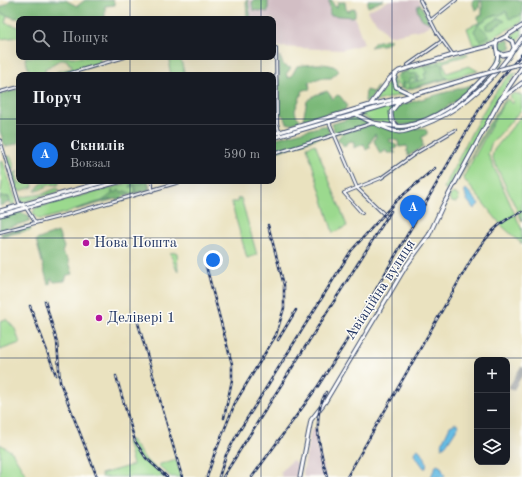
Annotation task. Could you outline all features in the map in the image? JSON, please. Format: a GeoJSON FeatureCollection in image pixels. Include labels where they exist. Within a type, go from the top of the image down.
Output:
{"type":"FeatureCollection","features":[{"type":"Feature","properties":{"kind":"street"},"geometry":{"type":"LineString","coordinates":[[424,0],[421,1],[442,41],[453,55]]}},
{"type":"Feature","properties":{"kind":"street"},"geometry":{"type":"LineString","coordinates":[[431,20],[456,0]]}},
{"type":"Feature","properties":{"kind":"street"},"geometry":{"type":"LineString","coordinates":[[370,105],[390,78],[399,71],[489,46],[522,26]]}},
{"type":"Feature","properties":{"kind":"street"},"geometry":{"type":"LineString","coordinates":[[489,46],[506,55],[512,51],[514,43],[505,37]]}},
{"type":"Feature","properties":{"kind":"street"},"geometry":{"type":"LineString","coordinates":[[355,114],[392,131],[400,132],[423,125],[447,113],[470,97],[505,62],[522,38]]}},
{"type":"Feature","properties":{"kind":"street"},"geometry":{"type":"LineString","coordinates":[[408,65],[442,41]]}},
{"type":"Feature","properties":{"kind":"street"},"geometry":{"type":"LineString","coordinates":[[276,153],[334,136],[372,122],[406,126],[422,121],[444,110],[463,98],[494,65],[497,51],[496,43]]}},
{"type":"Feature","properties":{"kind":"street"},"geometry":{"type":"LineString","coordinates":[[276,48],[277,123],[280,134]]}},
{"type":"Feature","properties":{"kind":"street"},"geometry":{"type":"LineString","coordinates":[[74,72],[115,60]]}},
{"type":"Feature","properties":{"kind":"street"},"geometry":{"type":"LineString","coordinates":[[276,136],[370,105],[413,95],[522,63]]}},
{"type":"Feature","properties":{"kind":"street"},"geometry":{"type":"LineString","coordinates":[[500,100],[522,68]]}},
{"type":"Feature","properties":{"kind":"street"},"geometry":{"type":"LineString","coordinates":[[399,71],[394,79],[396,87],[403,92],[413,95]]}},
{"type":"Feature","properties":{"kind":"street","name":"Авіаційна вулиця"},"geometry":{"type":"LineString","coordinates":[[300,477],[311,420],[325,402],[409,262],[423,246],[500,100],[522,82]]}},
{"type":"Feature","properties":{"kind":"street"},"geometry":{"type":"LineString","coordinates":[[0,92],[16,88]]}},
{"type":"Feature","properties":{"kind":"street"},"geometry":{"type":"LineString","coordinates":[[276,134],[329,122],[400,101],[413,95]]}},
{"type":"Feature","properties":{"kind":"street"},"geometry":{"type":"LineString","coordinates":[[396,125],[392,121],[391,112],[400,101]]}},
{"type":"Feature","properties":{"kind":"street"},"geometry":{"type":"LineString","coordinates":[[329,122],[357,188],[387,217]]}},
{"type":"Feature","properties":{"kind":"street"},"geometry":{"type":"LineString","coordinates":[[362,213],[344,193],[392,172],[416,154],[455,130]]}},
{"type":"Feature","properties":{"kind":"street"},"geometry":{"type":"LineString","coordinates":[[0,140],[16,194],[21,205],[26,208],[35,222]]}},
{"type":"Feature","properties":{"kind":"street"},"geometry":{"type":"LineString","coordinates":[[0,211],[96,184]]}},
{"type":"Feature","properties":{"kind":"street"},"geometry":{"type":"LineString","coordinates":[[0,215],[111,184]]}},
{"type":"Feature","properties":{"kind":"street"},"geometry":{"type":"LineString","coordinates":[[152,184],[152,191]]}},
{"type":"Feature","properties":{"kind":"street"},"geometry":{"type":"LineString","coordinates":[[0,232],[174,184]]}},
{"type":"Feature","properties":{"kind":"shaded area"},"geometry":{"type":"Polygon","coordinates":[[[247,0],[329,0],[329,14],[354,16],[364,44],[341,50],[278,47],[278,45],[276,45],[276,16],[246,16],[247,0]]]}},
{"type":"Feature","properties":{"kind":"shaded area"},"geometry":{"type":"Polygon","coordinates":[[[390,0],[419,0],[431,24],[423,29],[389,36],[367,11],[390,0]]]}},
{"type":"Feature","properties":{"kind":"shaded area"},"geometry":{"type":"Polygon","coordinates":[[[311,429],[316,429],[317,447],[327,477],[304,477],[303,473],[311,429]]]}},
{"type":"Feature","properties":{"kind":"shaded area"},"geometry":{"type":"Polygon","coordinates":[[[292,460],[299,464],[296,477],[280,477],[282,475],[280,473],[292,460]]]}},
{"type":"Feature","properties":{"kind":"green space"},"geometry":{"type":"Polygon","coordinates":[[[10,0],[65,0],[77,6],[85,0],[113,0],[115,5],[105,6],[105,16],[16,16],[16,18],[0,13],[0,8],[7,4],[10,0]]]}},
{"type":"Feature","properties":{"kind":"green space"},"geometry":{"type":"Polygon","coordinates":[[[246,0],[248,0],[251,16],[247,16],[246,0]]]}},
{"type":"Feature","properties":{"kind":"green space"},"geometry":{"type":"Polygon","coordinates":[[[253,0],[268,0],[268,12],[253,10],[253,0]]]}},
{"type":"Feature","properties":{"kind":"green space"},"geometry":{"type":"Polygon","coordinates":[[[329,0],[332,0],[334,6],[337,7],[338,2],[345,2],[346,9],[348,11],[355,8],[355,16],[330,15],[329,0]]]}},
{"type":"Feature","properties":{"kind":"green space"},"geometry":{"type":"Polygon","coordinates":[[[368,0],[384,0],[368,7],[368,0]]]}},
{"type":"Feature","properties":{"kind":"green space"},"geometry":{"type":"Polygon","coordinates":[[[473,0],[522,0],[522,15],[509,19],[506,11],[500,15],[491,16],[479,24],[478,17],[482,15],[482,1],[480,1],[479,8],[475,10],[473,0]]]}},
{"type":"Feature","properties":{"kind":"green space"},"geometry":{"type":"Polygon","coordinates":[[[522,0],[522,22],[484,42],[473,45],[467,28],[482,21],[480,16],[522,0]]]}},
{"type":"Feature","properties":{"kind":"green space"},"geometry":{"type":"Polygon","coordinates":[[[418,5],[421,5],[430,23],[422,19],[417,10],[418,5]]]}},
{"type":"Feature","properties":{"kind":"green space"},"geometry":{"type":"Polygon","coordinates":[[[0,13],[7,15],[5,23],[16,26],[16,37],[0,39],[0,13]]]}},
{"type":"Feature","properties":{"kind":"green space"},"geometry":{"type":"Polygon","coordinates":[[[499,18],[505,21],[490,30],[486,29],[486,25],[499,18]]]}},
{"type":"Feature","properties":{"kind":"green space"},"geometry":{"type":"Polygon","coordinates":[[[478,24],[490,36],[480,41],[474,31],[478,24]]]}},
{"type":"Feature","properties":{"kind":"green space"},"geometry":{"type":"Polygon","coordinates":[[[522,27],[522,35],[516,43],[511,36],[522,27]]]}},
{"type":"Feature","properties":{"kind":"green space"},"geometry":{"type":"Polygon","coordinates":[[[387,39],[391,40],[387,44],[370,47],[375,42],[387,39]]]}},
{"type":"Feature","properties":{"kind":"green space"},"geometry":{"type":"Polygon","coordinates":[[[508,39],[512,48],[506,50],[505,54],[503,54],[502,50],[499,49],[499,42],[508,39]]]}},
{"type":"Feature","properties":{"kind":"green space"},"geometry":{"type":"Polygon","coordinates":[[[466,53],[468,55],[443,62],[447,73],[469,66],[478,71],[406,90],[398,86],[396,82],[399,73],[466,53]]]}},
{"type":"Feature","properties":{"kind":"green space"},"geometry":{"type":"Polygon","coordinates":[[[279,55],[284,66],[291,68],[286,74],[288,78],[291,77],[297,66],[325,64],[331,65],[339,71],[331,78],[320,78],[309,82],[310,89],[303,90],[295,110],[296,115],[301,121],[290,124],[287,123],[284,116],[279,114],[279,55]]]}},
{"type":"Feature","properties":{"kind":"green space"},"geometry":{"type":"Polygon","coordinates":[[[499,56],[506,58],[497,68],[487,78],[495,67],[499,56]]]}},
{"type":"Feature","properties":{"kind":"green space"},"geometry":{"type":"Polygon","coordinates":[[[26,60],[60,60],[45,68],[45,72],[29,72],[26,60]]]}},
{"type":"Feature","properties":{"kind":"green space"},"geometry":{"type":"Polygon","coordinates":[[[67,60],[100,60],[100,63],[68,72],[56,72],[72,68],[72,65],[69,64],[67,60]]]}},
{"type":"Feature","properties":{"kind":"green space"},"geometry":{"type":"Polygon","coordinates":[[[170,60],[181,60],[184,72],[170,72],[169,65],[170,60]]]}},
{"type":"Feature","properties":{"kind":"green space"},"geometry":{"type":"Polygon","coordinates":[[[439,63],[442,64],[443,74],[447,78],[409,89],[409,85],[412,82],[426,79],[424,74],[428,72],[423,67],[427,67],[429,65],[433,66],[439,63]]]}},
{"type":"Feature","properties":{"kind":"green space"},"geometry":{"type":"Polygon","coordinates":[[[402,72],[407,72],[410,74],[418,73],[416,77],[420,77],[417,78],[418,81],[411,78],[409,83],[404,83],[405,88],[400,89],[402,83],[399,78],[402,72]]]}},
{"type":"Feature","properties":{"kind":"green space"},"geometry":{"type":"Polygon","coordinates":[[[517,72],[497,99],[447,190],[444,188],[487,105],[508,77],[517,72]]]}},
{"type":"Feature","properties":{"kind":"green space"},"geometry":{"type":"Polygon","coordinates":[[[393,77],[395,87],[403,94],[374,102],[393,77]]]}},
{"type":"Feature","properties":{"kind":"green space"},"geometry":{"type":"Polygon","coordinates":[[[487,78],[472,92],[458,104],[428,123],[413,128],[399,130],[381,125],[403,127],[415,124],[444,110],[460,100],[487,78]]]}},
{"type":"Feature","properties":{"kind":"green space"},"geometry":{"type":"Polygon","coordinates":[[[475,84],[460,97],[430,117],[409,124],[400,125],[392,118],[393,109],[401,105],[475,84]]]}},
{"type":"Feature","properties":{"kind":"green space"},"geometry":{"type":"Polygon","coordinates":[[[377,87],[370,100],[365,102],[366,90],[373,92],[377,87]]]}},
{"type":"Feature","properties":{"kind":"green space"},"geometry":{"type":"Polygon","coordinates":[[[16,90],[16,144],[5,147],[0,131],[0,94],[16,90]]]}},
{"type":"Feature","properties":{"kind":"green space"},"geometry":{"type":"Polygon","coordinates":[[[327,91],[333,99],[337,95],[340,96],[347,105],[345,110],[329,113],[314,119],[303,119],[307,101],[315,95],[327,91]]]}},
{"type":"Feature","properties":{"kind":"green space"},"geometry":{"type":"Polygon","coordinates":[[[514,93],[522,95],[522,109],[491,144],[488,154],[522,230],[522,244],[502,226],[463,178],[502,106],[508,99],[512,104],[514,102],[509,97],[514,93]]]}},
{"type":"Feature","properties":{"kind":"green space"},"geometry":{"type":"Polygon","coordinates":[[[506,98],[457,182],[488,125],[506,98]]]}},
{"type":"Feature","properties":{"kind":"green space"},"geometry":{"type":"Polygon","coordinates":[[[393,105],[389,115],[392,123],[374,122],[358,114],[393,105]]]}},
{"type":"Feature","properties":{"kind":"green space"},"geometry":{"type":"Polygon","coordinates":[[[522,115],[522,221],[492,157],[494,150],[522,115]]]}},
{"type":"Feature","properties":{"kind":"green space"},"geometry":{"type":"Polygon","coordinates":[[[358,116],[370,123],[335,134],[332,124],[358,116]]]}},
{"type":"Feature","properties":{"kind":"green space"},"geometry":{"type":"Polygon","coordinates":[[[374,124],[395,130],[423,128],[427,131],[427,134],[422,137],[423,147],[408,156],[408,151],[406,151],[408,149],[407,146],[399,147],[398,141],[390,139],[389,141],[397,146],[396,149],[392,149],[396,153],[387,153],[385,149],[384,152],[380,154],[374,141],[376,136],[375,134],[369,145],[371,147],[366,150],[364,144],[354,148],[354,142],[351,141],[346,143],[346,146],[343,146],[342,143],[338,141],[338,138],[343,133],[374,124]]]}},
{"type":"Feature","properties":{"kind":"green space"},"geometry":{"type":"Polygon","coordinates":[[[322,126],[327,126],[330,134],[276,152],[276,138],[322,126]]]}},
{"type":"Feature","properties":{"kind":"green space"},"geometry":{"type":"Polygon","coordinates":[[[315,144],[347,226],[333,233],[307,147],[315,144]]]}},
{"type":"Feature","properties":{"kind":"green space"},"geometry":{"type":"Polygon","coordinates":[[[11,156],[15,169],[11,171],[7,157],[11,156]]]}},
{"type":"Feature","properties":{"kind":"green space"},"geometry":{"type":"Polygon","coordinates":[[[3,161],[15,198],[15,202],[12,206],[9,197],[0,196],[2,184],[0,162],[3,161]]]}},
{"type":"Feature","properties":{"kind":"green space"},"geometry":{"type":"Polygon","coordinates":[[[16,172],[16,184],[32,184],[33,187],[20,191],[17,189],[12,174],[16,172]]]}},
{"type":"Feature","properties":{"kind":"green space"},"geometry":{"type":"Polygon","coordinates":[[[41,184],[54,184],[48,185],[35,191],[41,184]]]}},
{"type":"Feature","properties":{"kind":"green space"},"geometry":{"type":"Polygon","coordinates":[[[125,184],[149,184],[150,187],[148,190],[43,219],[38,219],[33,214],[35,208],[125,184]]]}},
{"type":"Feature","properties":{"kind":"green space"},"geometry":{"type":"Polygon","coordinates":[[[132,184],[148,184],[149,190],[135,193],[135,186],[130,187],[132,184]]]}},
{"type":"Feature","properties":{"kind":"green space"},"geometry":{"type":"Polygon","coordinates":[[[57,188],[59,190],[58,192],[23,202],[20,200],[22,197],[43,194],[57,188]]]}},
{"type":"Feature","properties":{"kind":"green space"},"geometry":{"type":"Polygon","coordinates":[[[112,190],[115,193],[119,190],[133,194],[125,195],[121,199],[107,200],[76,209],[102,201],[112,194],[112,190]]]}},
{"type":"Feature","properties":{"kind":"green space"},"geometry":{"type":"Polygon","coordinates":[[[454,193],[459,198],[454,203],[449,198],[454,193]]]}},
{"type":"Feature","properties":{"kind":"green space"},"geometry":{"type":"Polygon","coordinates":[[[0,196],[9,197],[10,202],[0,206],[0,196]]]}},
{"type":"Feature","properties":{"kind":"green space"},"geometry":{"type":"Polygon","coordinates":[[[241,198],[257,255],[247,258],[232,205],[232,202],[238,202],[237,199],[241,198]]]}},
{"type":"Feature","properties":{"kind":"green space"},"geometry":{"type":"Polygon","coordinates":[[[18,212],[28,215],[30,221],[0,230],[0,218],[18,212]]]}},
{"type":"Feature","properties":{"kind":"green space"},"geometry":{"type":"Polygon","coordinates":[[[27,226],[27,228],[21,229],[21,231],[1,234],[27,226]]]}},
{"type":"Feature","properties":{"kind":"green space"},"geometry":{"type":"Polygon","coordinates":[[[29,226],[31,230],[2,236],[1,233],[29,226]]]}},
{"type":"Feature","properties":{"kind":"green space"},"geometry":{"type":"Polygon","coordinates":[[[58,232],[64,247],[62,253],[68,259],[73,274],[67,275],[65,281],[54,282],[51,278],[50,284],[48,284],[36,240],[58,232]]]}},
{"type":"Feature","properties":{"kind":"green space"},"geometry":{"type":"Polygon","coordinates":[[[177,252],[178,271],[170,253],[177,252]]]}},
{"type":"Feature","properties":{"kind":"green space"},"geometry":{"type":"Polygon","coordinates":[[[6,319],[15,329],[20,343],[0,350],[0,321],[6,319]]]}},
{"type":"Feature","properties":{"kind":"green space"},"geometry":{"type":"Polygon","coordinates":[[[131,440],[146,460],[166,477],[102,477],[101,474],[133,465],[127,441],[131,440]]]}},
{"type":"Feature","properties":{"kind":"green space"},"geometry":{"type":"Polygon","coordinates":[[[0,444],[12,452],[27,477],[0,477],[0,444]]]}},
{"type":"Feature","properties":{"kind":"green space"},"geometry":{"type":"Polygon","coordinates":[[[176,459],[181,477],[171,477],[158,465],[176,459]]]}},
{"type":"Feature","properties":{"kind":"water"},"geometry":{"type":"Polygon","coordinates":[[[466,189],[479,204],[474,209],[467,200],[464,190],[466,189]]]}},
{"type":"Feature","properties":{"kind":"water"},"geometry":{"type":"Polygon","coordinates":[[[456,423],[459,425],[446,445],[442,448],[442,443],[450,426],[456,423]]]}},
{"type":"Feature","properties":{"kind":"water"},"geometry":{"type":"Polygon","coordinates":[[[418,449],[426,460],[426,468],[424,468],[414,454],[418,449]]]}},
{"type":"Feature","properties":{"kind":"water"},"geometry":{"type":"Polygon","coordinates":[[[437,465],[441,467],[445,477],[431,477],[437,465]]]}},
{"type":"Feature","properties":{"kind":"taxiway"},"geometry":{"type":"LineString","coordinates":[[512,387],[522,370]]}},
{"type":"Feature","properties":{"kind":"railway"},"geometry":{"type":"LineString","coordinates":[[252,477],[318,386],[344,345],[484,101],[501,78],[522,54]]}},
{"type":"Feature","properties":{"kind":"railway"},"geometry":{"type":"LineString","coordinates":[[219,477],[226,455],[238,433],[351,251],[396,201],[435,168]]}},
{"type":"Feature","properties":{"kind":"railway"},"geometry":{"type":"LineString","coordinates":[[223,477],[391,211]]}},
{"type":"Feature","properties":{"kind":"railway"},"geometry":{"type":"LineString","coordinates":[[347,477],[472,258],[493,230],[506,220],[522,212]]}},
{"type":"Feature","properties":{"kind":"railway"},"geometry":{"type":"LineString","coordinates":[[215,453],[235,403],[276,335],[284,308],[284,285],[268,225]]}},
{"type":"Feature","properties":{"kind":"railway"},"geometry":{"type":"LineString","coordinates":[[206,266],[232,364],[232,380],[224,418]]}},
{"type":"Feature","properties":{"kind":"railway"},"geometry":{"type":"LineString","coordinates":[[45,301],[57,342],[60,382],[97,477]]}},
{"type":"Feature","properties":{"kind":"railway"},"geometry":{"type":"LineString","coordinates":[[30,306],[56,375]]}},
{"type":"Feature","properties":{"kind":"railway"},"geometry":{"type":"LineString","coordinates":[[278,340],[296,310]]}},
{"type":"Feature","properties":{"kind":"railway"},"geometry":{"type":"LineString","coordinates":[[136,316],[182,477]]}},
{"type":"Feature","properties":{"kind":"railway"},"geometry":{"type":"LineString","coordinates":[[116,376],[135,441],[146,458],[167,477]]}},
{"type":"Feature","properties":{"kind":"railway"},"geometry":{"type":"LineString","coordinates":[[326,392],[321,402],[318,434],[327,477]]}},
{"type":"Feature","properties":{"kind":"railway"},"geometry":{"type":"LineString","coordinates":[[207,477],[216,449]]}},
{"type":"Feature","properties":{"kind":"place","name":"Скнилів"},"geometry":{"type":"Point","coordinates":[413,228]}},
{"type":"Feature","properties":{"kind":"place","name":"Нова Пошта"},"geometry":{"type":"Point","coordinates":[86,243]}},
{"type":"Feature","properties":{"kind":"place","name":"Делівері 1"},"geometry":{"type":"Point","coordinates":[99,318]}}]}
